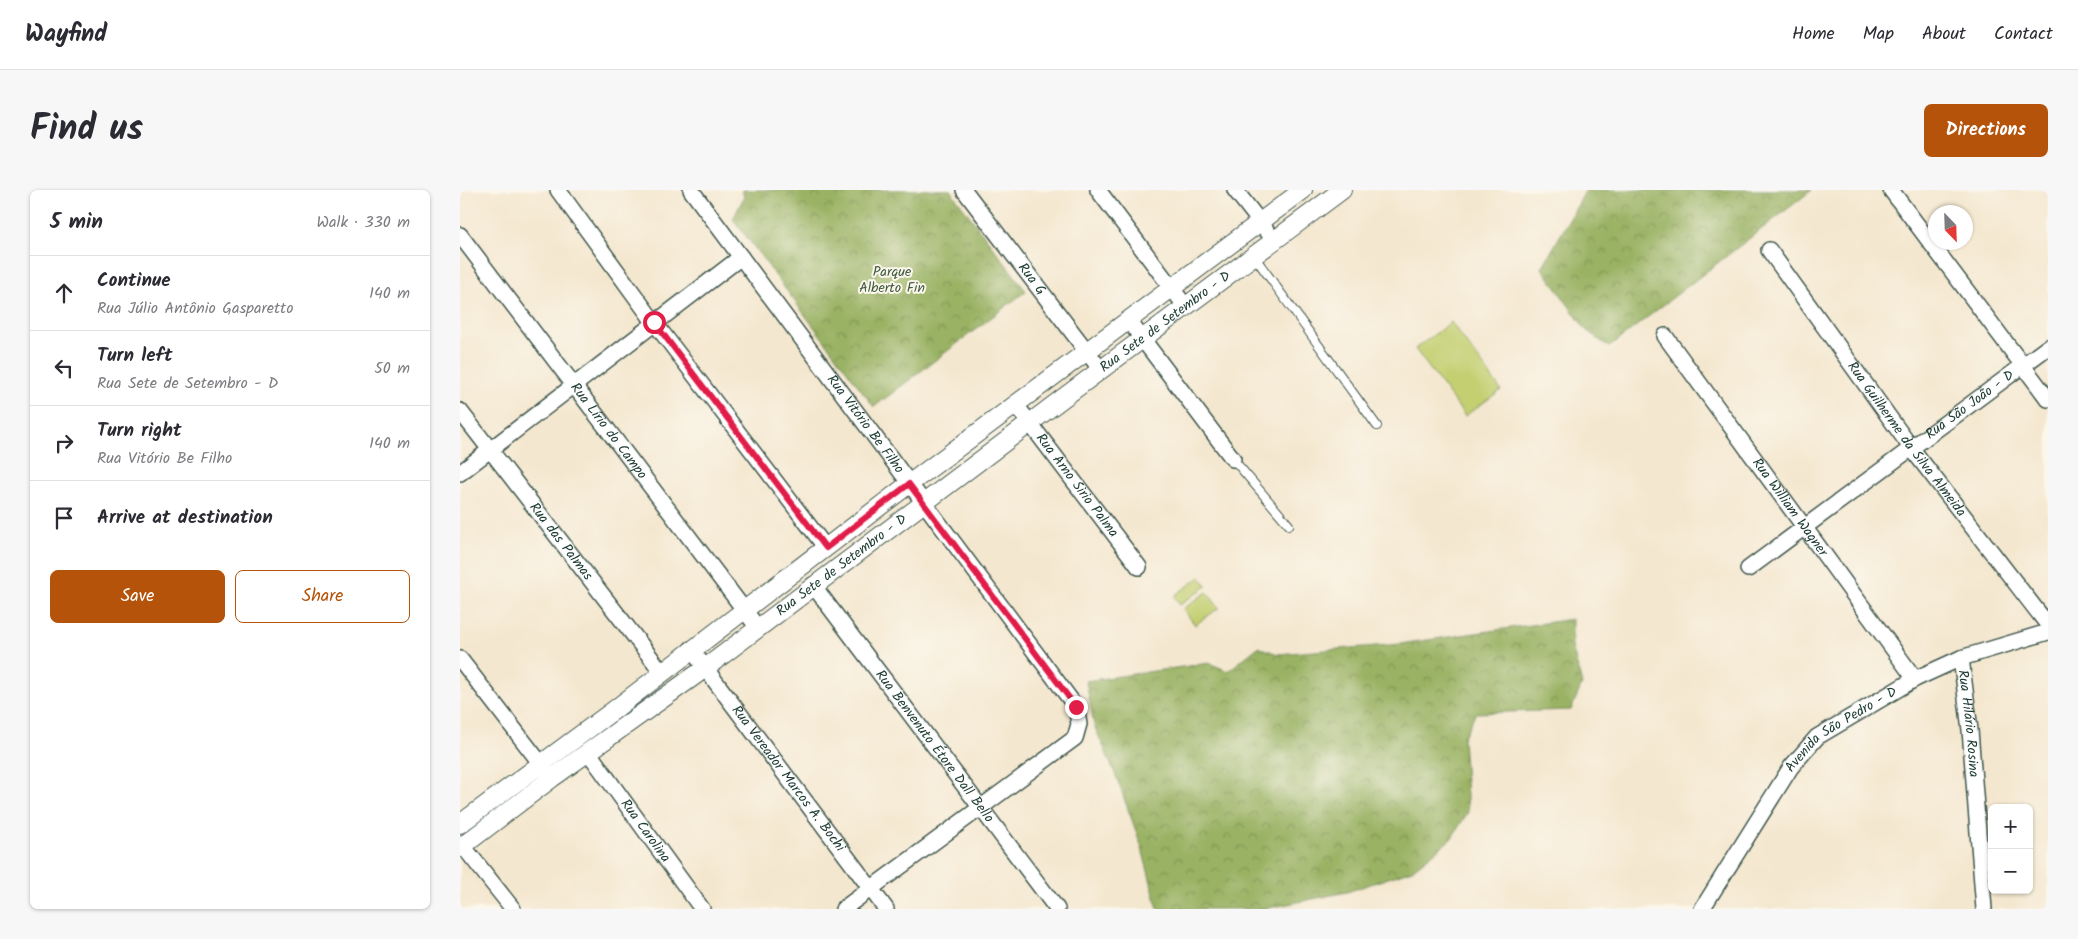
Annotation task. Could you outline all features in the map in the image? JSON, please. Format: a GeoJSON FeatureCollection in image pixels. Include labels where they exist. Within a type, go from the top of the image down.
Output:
{"type":"FeatureCollection","features":[{"type":"Feature","properties":{"kind":"street"},"geometry":{"type":"LineString","coordinates":[[558,190],[654,322],[826,548]]}},
{"type":"Feature","properties":{"kind":"street","name":"Rua Vitório Be Filho"},"geometry":{"type":"LineString","coordinates":[[691,190],[1076,707],[1079,724],[1075,738],[981,808]]}},
{"type":"Feature","properties":{"kind":"street","name":"Rua G"},"geometry":{"type":"LineString","coordinates":[[964,190],[1101,370]]}},
{"type":"Feature","properties":{"kind":"street"},"geometry":{"type":"LineString","coordinates":[[1098,190],[1186,307]]}},
{"type":"Feature","properties":{"kind":"street"},"geometry":{"type":"LineString","coordinates":[[1234,190],[1274,240]]}},
{"type":"Feature","properties":{"kind":"street","name":"Rua Sete de Setembro - D"},"geometry":{"type":"LineString","coordinates":[[460,824],[614,710],[691,649],[909,484],[1303,190]]}},
{"type":"Feature","properties":{"kind":"street","name":"Rua Sete de Setembro - D"},"geometry":{"type":"LineString","coordinates":[[462,847],[552,778],[704,669],[1342,190]]}},
{"type":"Feature","properties":{"kind":"street"},"geometry":{"type":"LineString","coordinates":[[1891,190],[2048,400]]}},
{"type":"Feature","properties":{"kind":"street","name":"Rua Lírio do Campo"},"geometry":{"type":"LineString","coordinates":[[460,235],[758,628]]}},
{"type":"Feature","properties":{"kind":"street","name":"Rua Guilherme da Silva Almeida"},"geometry":{"type":"LineString","coordinates":[[1769,250],[1912,449],[2048,625]]}},
{"type":"Feature","properties":{"kind":"street"},"geometry":{"type":"LineString","coordinates":[[460,473],[741,257]]}},
{"type":"Feature","properties":{"kind":"street"},"geometry":{"type":"LineString","coordinates":[[1129,321],[1232,459]]}},
{"type":"Feature","properties":{"kind":"street","name":"Rua William Wagner"},"geometry":{"type":"LineString","coordinates":[[1665,336],[1915,678]]}},
{"type":"Feature","properties":{"kind":"street","name":"Rua São João - D"},"geometry":{"type":"LineString","coordinates":[[1748,569],[2024,367],[2048,347]]}},
{"type":"Feature","properties":{"kind":"street","name":"Rua Arno Sirio Palma"},"geometry":{"type":"LineString","coordinates":[[1016,405],[1139,567]]}},
{"type":"Feature","properties":{"kind":"street","name":"Rua das Palmas"},"geometry":{"type":"LineString","coordinates":[[460,411],[662,672]]}},
{"type":"Feature","properties":{"kind":"street"},"geometry":{"type":"LineString","coordinates":[[982,430],[998,448]]}},
{"type":"Feature","properties":{"kind":"street","name":"Rua Benvenuto Étore Dall Bello"},"geometry":{"type":"LineString","coordinates":[[814,585],[1057,909]]}},
{"type":"Feature","properties":{"kind":"street","name":"Avenida São Pedro - D"},"geometry":{"type":"LineString","coordinates":[[1702,909],[1791,768],[1816,737],[1915,678],[1962,658],[2048,632]]}},
{"type":"Feature","properties":{"kind":"street","name":"Rua Vereador Marcos A. Bochi"},"geometry":{"type":"LineString","coordinates":[[691,649],[704,669],[886,909]]}},
{"type":"Feature","properties":{"kind":"street","name":"Rua Hilário Rosina"},"geometry":{"type":"LineString","coordinates":[[1962,658],[1971,740],[1984,909]]}},
{"type":"Feature","properties":{"kind":"street"},"geometry":{"type":"LineString","coordinates":[[460,659],[540,765],[552,778]]}},
{"type":"Feature","properties":{"kind":"street"},"geometry":{"type":"LineString","coordinates":[[614,710],[626,725]]}},
{"type":"Feature","properties":{"kind":"street","name":"Rua Carolina"},"geometry":{"type":"LineString","coordinates":[[589,753],[702,909]]}},
{"type":"Feature","properties":{"kind":"street"},"geometry":{"type":"LineString","coordinates":[[843,909],[981,808]]}},
{"type":"Feature","properties":{"kind":"street"},"geometry":{"type":"LineString","coordinates":[[462,847],[513,909]]}},
{"type":"Feature","properties":{"kind":"lane"},"geometry":{"type":"LineString","coordinates":[[1254,256],[1378,426]]}},
{"type":"Feature","properties":{"kind":"lane"},"geometry":{"type":"LineString","coordinates":[[1232,459],[1289,525]]}},
{"type":"Feature","properties":{"kind":"green space","name":"Parque Alberto Fin"},"geometry":{"type":"Polygon","coordinates":[[[742,190],[950,190],[1026,291],[874,407],[733,219],[744,197],[742,190]]]}},
{"type":"Feature","properties":{"kind":"green space"},"geometry":{"type":"Polygon","coordinates":[[[1586,190],[1812,190],[1609,347],[1586,330],[1542,268],[1586,190]]]}},
{"type":"Feature","properties":{"kind":"green space"},"geometry":{"type":"Polygon","coordinates":[[[1451,322],[1501,390],[1465,416],[1415,349],[1451,322]]]}},
{"type":"Feature","properties":{"kind":"green space"},"geometry":{"type":"Polygon","coordinates":[[[1200,577],[1207,586],[1180,605],[1174,596],[1200,577]]]}},
{"type":"Feature","properties":{"kind":"green space"},"geometry":{"type":"Polygon","coordinates":[[[1207,592],[1219,608],[1195,625],[1183,609],[1207,592]]]}},
{"type":"Feature","properties":{"kind":"green space"},"geometry":{"type":"Polygon","coordinates":[[[1572,619],[1572,646],[1582,684],[1571,710],[1476,713],[1463,738],[1468,812],[1451,839],[1412,870],[1347,892],[1263,909],[1158,909],[1141,845],[1116,776],[1094,725],[1086,681],[1209,663],[1228,671],[1258,647],[1278,654],[1400,644],[1572,619]]]}},
{"type":"Feature","properties":{"kind":"route"},"geometry":{"type":"LineString","coordinates":[[654,322],[826,548],[909,484],[1076,707]]}}]}
